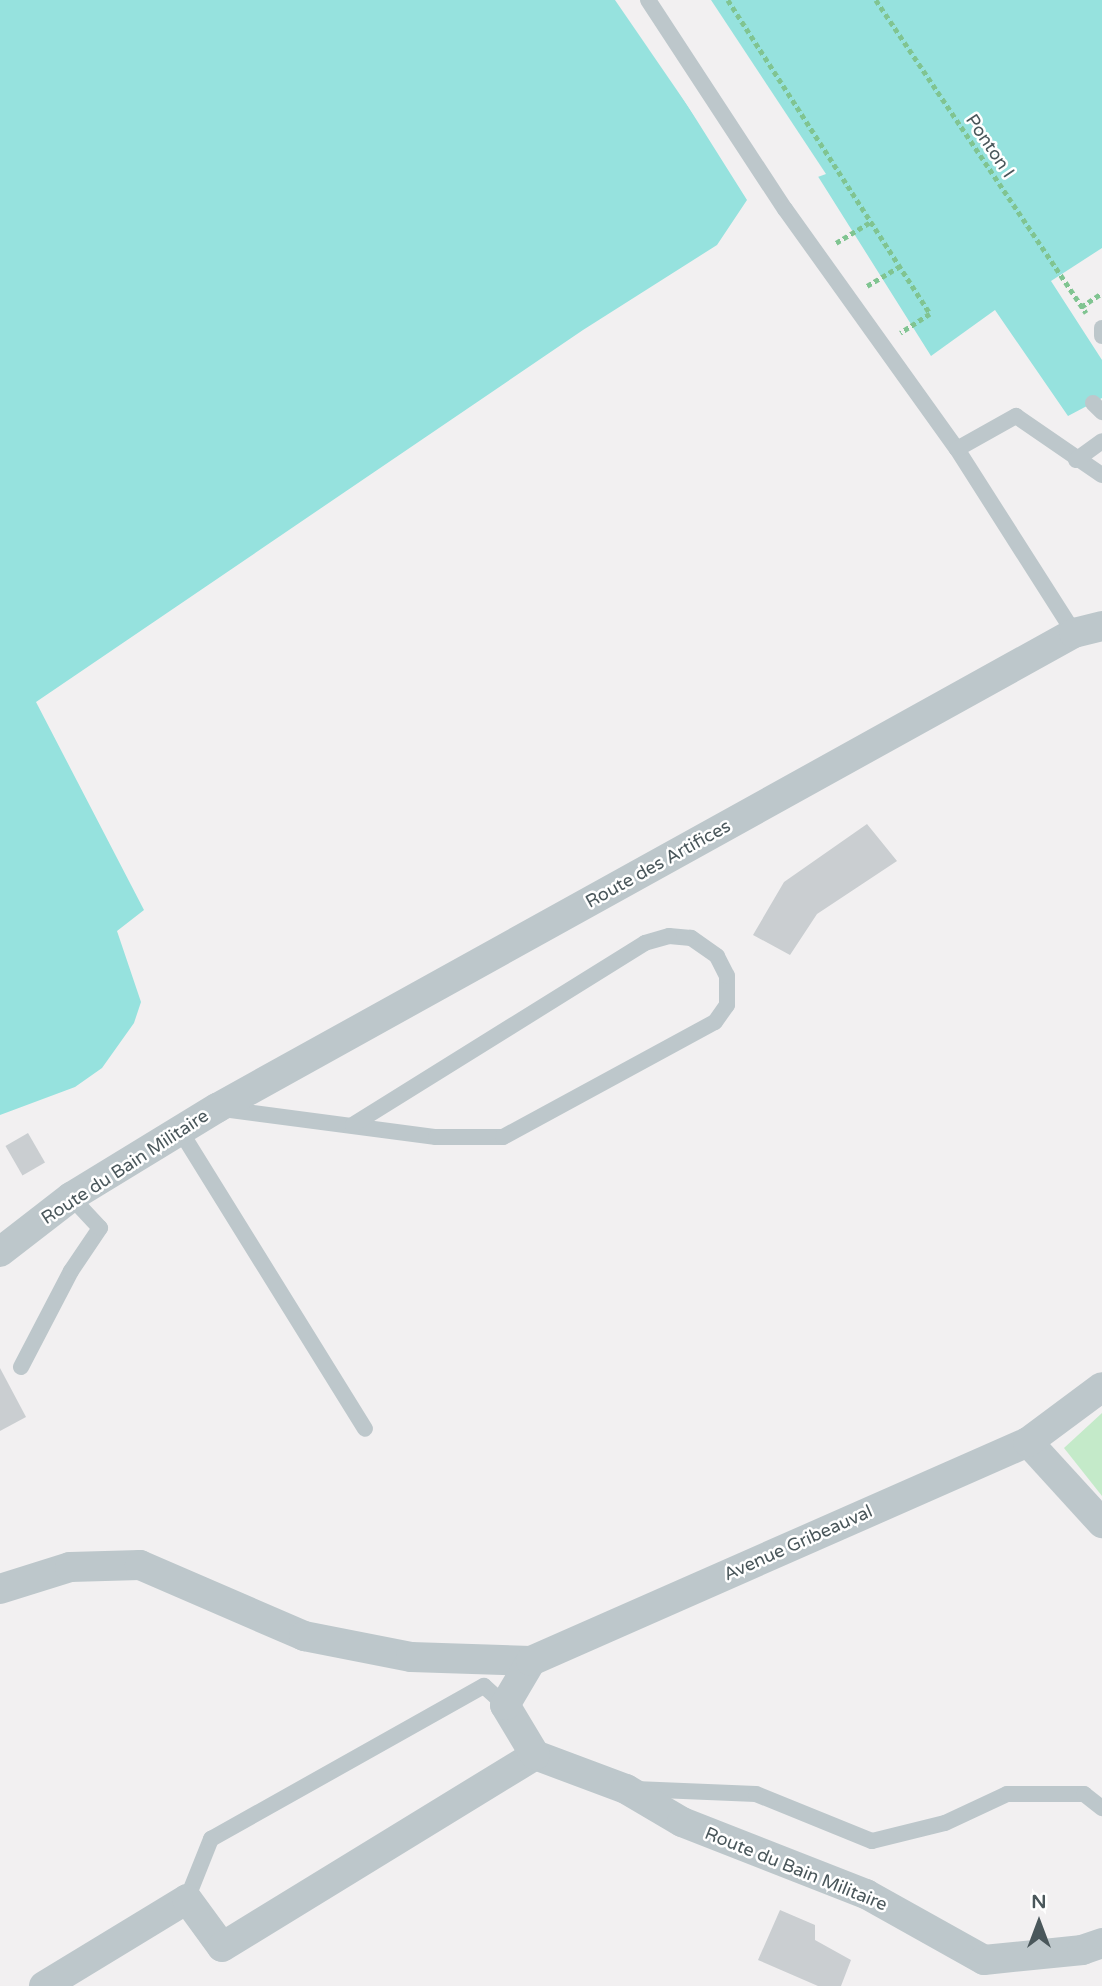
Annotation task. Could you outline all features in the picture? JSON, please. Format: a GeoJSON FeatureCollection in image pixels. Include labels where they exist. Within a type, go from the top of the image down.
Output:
{"type":"FeatureCollection","features":[{"type":"Feature","properties":{"kind":"street","name":"Route des Artifices"},"geometry":{"type":"LineString","coordinates":[[217,1108],[1088,629]]}},
{"type":"Feature","properties":{"kind":"street","name":"Route du Bain Militaire"},"geometry":{"type":"LineString","coordinates":[[0,1252],[71,1197],[217,1108]]}},
{"type":"Feature","properties":{"kind":"street","name":"Avenue Gribeauval"},"geometry":{"type":"LineString","coordinates":[[531,1661],[1028,1442],[1102,1387]]}},
{"type":"Feature","properties":{"kind":"street"},"geometry":{"type":"LineString","coordinates":[[1028,1442],[1102,1522]]}},
{"type":"Feature","properties":{"kind":"street"},"geometry":{"type":"LineString","coordinates":[[0,1589],[70,1567],[140,1565],[304,1636],[411,1657],[531,1661],[505,1706],[535,1755],[222,1947],[187,1899],[44,1986]]}},
{"type":"Feature","properties":{"kind":"street","name":"Route du Bain Militaire"},"geometry":{"type":"LineString","coordinates":[[535,1755],[626,1789],[682,1822],[866,1894],[984,1959],[1082,1950],[1102,1943]]}},
{"type":"Feature","properties":{"kind":"lane"},"geometry":{"type":"LineString","coordinates":[[648,0],[817,254],[1088,629]]}},
{"type":"Feature","properties":{"kind":"lane"},"geometry":{"type":"LineString","coordinates":[[1102,328],[1102,336]]}},
{"type":"Feature","properties":{"kind":"lane"},"geometry":{"type":"LineString","coordinates":[[957,449],[1016,416],[1076,460],[1102,475]]}},
{"type":"Feature","properties":{"kind":"lane"},"geometry":{"type":"LineString","coordinates":[[1076,460],[1102,441]]}},
{"type":"Feature","properties":{"kind":"lane"},"geometry":{"type":"LineString","coordinates":[[217,1108],[436,1137],[503,1137],[715,1022],[727,1005],[727,976],[717,956],[691,938],[668,936],[645,943],[353,1125]]}},
{"type":"Feature","properties":{"kind":"lane"},"geometry":{"type":"LineString","coordinates":[[181,1132],[365,1429]]}},
{"type":"Feature","properties":{"kind":"lane"},"geometry":{"type":"LineString","coordinates":[[21,1367],[71,1271],[100,1228],[71,1197]]}},
{"type":"Feature","properties":{"kind":"lane"},"geometry":{"type":"LineString","coordinates":[[187,1899],[211,1839],[484,1686],[505,1706]]}},
{"type":"Feature","properties":{"kind":"lane"},"geometry":{"type":"LineString","coordinates":[[626,1789],[756,1794],[872,1841],[945,1823],[1007,1794],[1084,1794],[1102,1808]]}},
{"type":"Feature","properties":{"kind":"path"},"geometry":{"type":"LineString","coordinates":[[728,0],[930,314],[882,344]]}},
{"type":"Feature","properties":{"kind":"path","name":"Ponton I"},"geometry":{"type":"LineString","coordinates":[[876,0],[1081,307],[1102,293]]}},
{"type":"Feature","properties":{"kind":"path"},"geometry":{"type":"LineString","coordinates":[[817,254],[872,220]]}},
{"type":"Feature","properties":{"kind":"path"},"geometry":{"type":"LineString","coordinates":[[849,298],[900,266]]}},
{"type":"Feature","properties":{"kind":"green space"},"geometry":{"type":"Polygon","coordinates":[[[1102,1413],[1102,1496],[1064,1448],[1102,1413]]]}},
{"type":"Feature","properties":{"kind":"water"},"geometry":{"type":"Polygon","coordinates":[[[0,0],[621,0],[747,200],[717,245],[583,330],[36,702],[144,910],[117,931],[141,1002],[134,1023],[102,1068],[75,1087],[0,1115],[0,0]]]}},
{"type":"Feature","properties":{"kind":"water"},"geometry":{"type":"Polygon","coordinates":[[[707,0],[1102,0],[1102,248],[1051,281],[1102,360],[1102,398],[1068,416],[995,310],[931,356],[707,0]]]}},
{"type":"Feature","properties":{"kind":"pier"},"geometry":{"type":"Polygon","coordinates":[[[615,0],[625,0],[644,26],[751,198],[615,0]]]}},
{"type":"Feature","properties":{"kind":"pier"},"geometry":{"type":"Polygon","coordinates":[[[703,0],[711,0],[826,174],[815,178],[703,0]]]}},
{"type":"Feature","properties":{"kind":"building"},"geometry":{"type":"Polygon","coordinates":[[[867,824],[897,861],[817,914],[790,955],[753,935],[784,882],[867,824]]]}},
{"type":"Feature","properties":{"kind":"building"},"geometry":{"type":"Polygon","coordinates":[[[28,1133],[45,1162],[22,1175],[5,1146],[28,1133]]]}},
{"type":"Feature","properties":{"kind":"building"},"geometry":{"type":"Polygon","coordinates":[[[0,1368],[26,1417],[0,1431],[0,1368]]]}},
{"type":"Feature","properties":{"kind":"building"},"geometry":{"type":"Polygon","coordinates":[[[780,1910],[815,1925],[815,1940],[851,1960],[841,1986],[818,1986],[758,1960],[780,1910]]]}}]}
